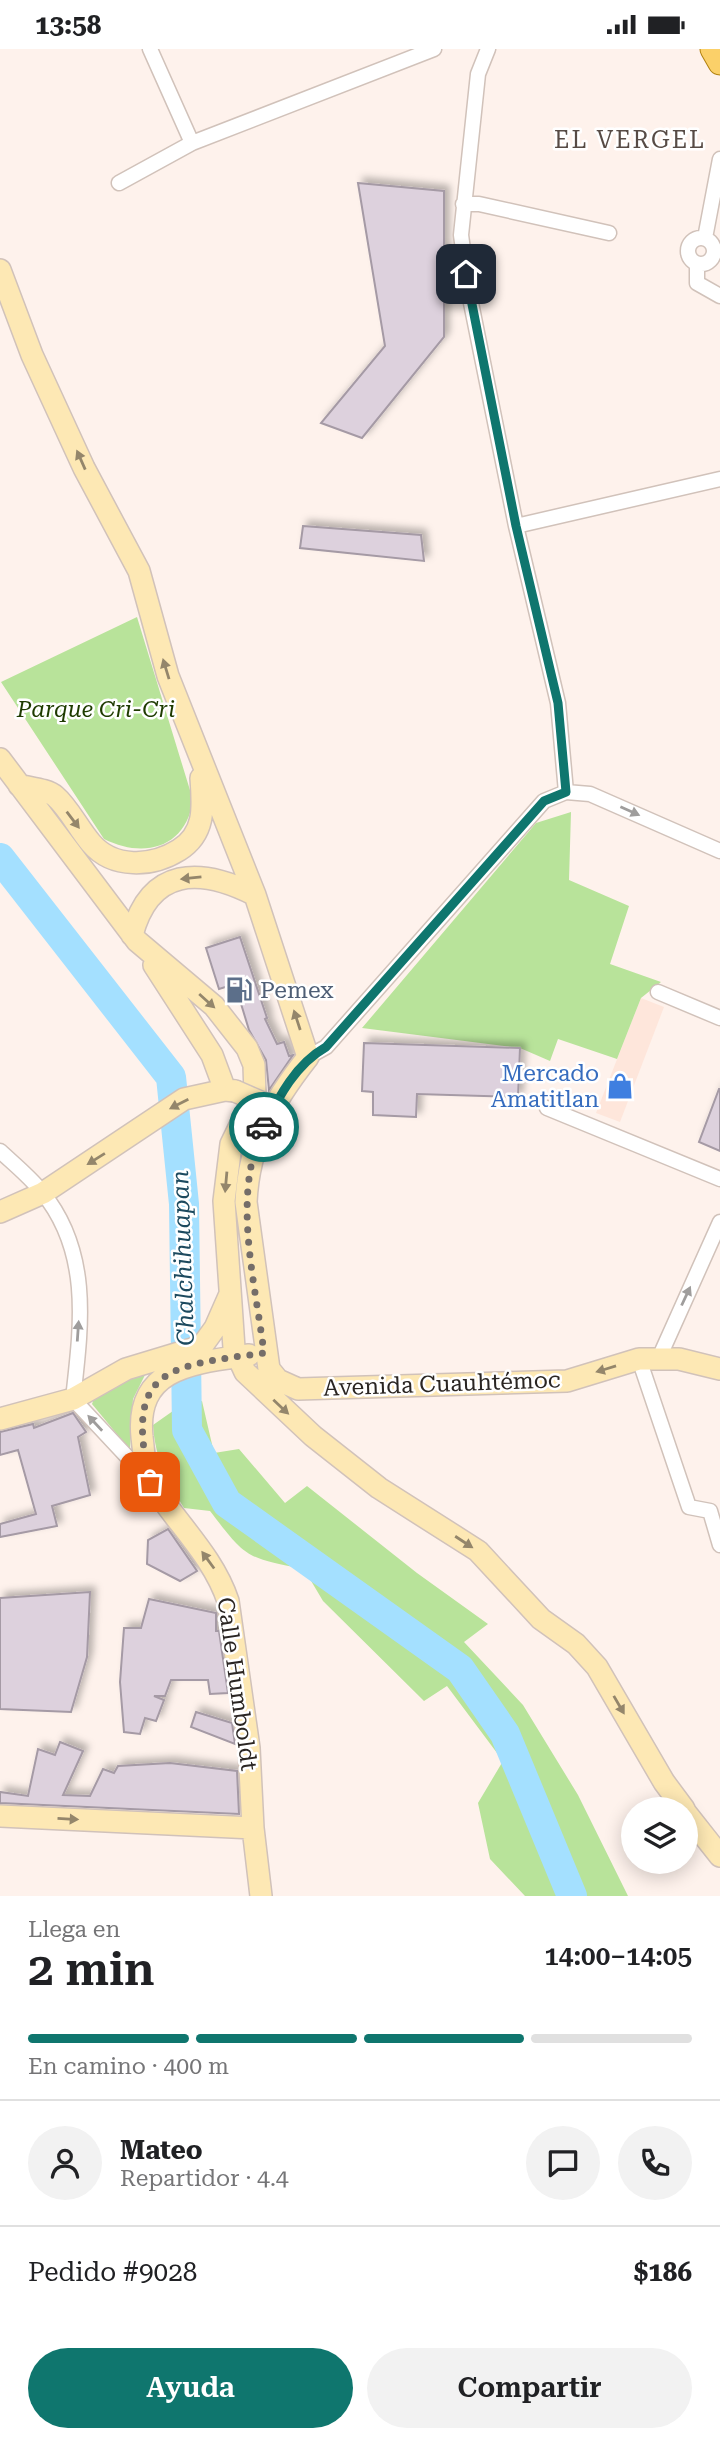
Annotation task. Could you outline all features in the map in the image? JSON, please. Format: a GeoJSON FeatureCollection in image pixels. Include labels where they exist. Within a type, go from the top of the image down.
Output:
{"type":"FeatureCollection","features":[{"type":"Feature","properties":{"kind":"main road"},"geometry":{"type":"LineString","coordinates":[[712,49],[720,63]]}},
{"type":"Feature","properties":{"kind":"main road"},"geometry":{"type":"LineString","coordinates":[[0,269],[32,355],[84,468],[139,571],[168,676],[255,895],[308,1057],[269,1106],[252,1150],[246,1202],[264,1353],[126,1369],[73,1399],[0,1419]]}},
{"type":"Feature","properties":{"kind":"main road"},"geometry":{"type":"LineString","coordinates":[[19,785],[54,794],[93,845],[106,856],[135,863],[154,862],[187,844],[199,829],[204,811],[198,753]]}},
{"type":"Feature","properties":{"kind":"main road"},"geometry":{"type":"LineString","coordinates":[[0,759],[134,938],[212,1055],[224,1091]]}},
{"type":"Feature","properties":{"kind":"main road"},"geometry":{"type":"LineString","coordinates":[[106,856],[106,901]]}},
{"type":"Feature","properties":{"kind":"main road"},"geometry":{"type":"LineString","coordinates":[[134,938],[138,914],[150,897],[162,886],[181,878],[216,878],[255,895]]}},
{"type":"Feature","properties":{"kind":"main road"},"geometry":{"type":"LineString","coordinates":[[134,938],[214,1006],[247,1048],[254,1065],[255,1095],[232,1144],[226,1170],[224,1201],[232,1289],[230,1358],[313,1436],[379,1487],[478,1551],[541,1619],[576,1644],[597,1667],[675,1797]]}},
{"type":"Feature","properties":{"kind":"main road"},"geometry":{"type":"LineString","coordinates":[[0,1212],[43,1193],[150,1125],[184,1100],[224,1091],[269,1106]]}},
{"type":"Feature","properties":{"kind":"main road"},"geometry":{"type":"LineString","coordinates":[[150,1482],[142,1428],[143,1404],[163,1366],[202,1346],[215,1328],[232,1289]]}},
{"type":"Feature","properties":{"kind":"main road","name":"Avenida Cuauhtémoc"},"geometry":{"type":"LineString","coordinates":[[264,1353],[269,1369],[278,1380],[298,1389],[567,1381],[649,1359],[679,1359],[720,1369]]}},
{"type":"Feature","properties":{"kind":"main road","name":"Calle Humboldt"},"geometry":{"type":"LineString","coordinates":[[150,1482],[221,1577],[228,1601],[249,1748],[253,1828],[261,1896]]}},
{"type":"Feature","properties":{"kind":"main road"},"geometry":{"type":"LineString","coordinates":[[0,1816],[253,1828]]}},
{"type":"Feature","properties":{"kind":"main road"},"geometry":{"type":"LineString","coordinates":[[698,1828],[720,1856]]}},
{"type":"Feature","properties":{"kind":"street"},"geometry":{"type":"LineString","coordinates":[[150,49],[192,143]]}},
{"type":"Feature","properties":{"kind":"street"},"geometry":{"type":"LineString","coordinates":[[119,183],[192,143],[434,49]]}},
{"type":"Feature","properties":{"kind":"street"},"geometry":{"type":"LineString","coordinates":[[488,49],[478,74],[461,235],[469,293],[516,526],[558,703],[566,792]]}},
{"type":"Feature","properties":{"kind":"street"},"geometry":{"type":"LineString","coordinates":[[720,159],[705,238],[696,238],[689,243],[687,252],[690,260],[697,264],[696,283],[720,296]]}},
{"type":"Feature","properties":{"kind":"street"},"geometry":{"type":"LineString","coordinates":[[463,204],[479,204],[609,233]]}},
{"type":"Feature","properties":{"kind":"street"},"geometry":{"type":"LineString","coordinates":[[516,526],[720,479]]}},
{"type":"Feature","properties":{"kind":"street"},"geometry":{"type":"LineString","coordinates":[[308,1057],[326,1047],[544,801],[566,792],[590,794],[720,851]]}},
{"type":"Feature","properties":{"kind":"street"},"geometry":{"type":"LineString","coordinates":[[658,992],[720,1019]]}},
{"type":"Feature","properties":{"kind":"street"},"geometry":{"type":"LineString","coordinates":[[547,1108],[720,1179]]}},
{"type":"Feature","properties":{"kind":"street"},"geometry":{"type":"LineString","coordinates":[[0,1151],[43,1193],[71,1240],[79,1268],[81,1289],[73,1399]]}},
{"type":"Feature","properties":{"kind":"street"},"geometry":{"type":"LineString","coordinates":[[720,1222],[649,1359],[689,1507],[710,1511],[720,1545]]}},
{"type":"Feature","properties":{"kind":"street","name":"Calle Humboldt"},"geometry":{"type":"LineString","coordinates":[[73,1399],[150,1482]]}},
{"type":"Feature","properties":{"kind":"shaded area","name":"Mercado Amatitlan"},"geometry":{"type":"Polygon","coordinates":[[[641,998],[664,1007],[620,1122],[596,1113],[641,998]]]}},
{"type":"Feature","properties":{"kind":"green space","name":"Parque Cri-Cri"},"geometry":{"type":"Polygon","coordinates":[[[137,617],[193,800],[182,829],[172,839],[148,848],[119,845],[104,839],[1,682],[137,617]]]}},
{"type":"Feature","properties":{"kind":"green space"},"geometry":{"type":"Polygon","coordinates":[[[571,812],[569,880],[629,906],[610,964],[661,982],[641,998],[617,1059],[558,1039],[550,1061],[520,1048],[362,1028],[536,823],[571,812]]]}},
{"type":"Feature","properties":{"kind":"green space"},"geometry":{"type":"Polygon","coordinates":[[[147,1371],[133,1399],[130,1450],[92,1404],[107,1386],[147,1371]]]}},
{"type":"Feature","properties":{"kind":"green space"},"geometry":{"type":"Polygon","coordinates":[[[202,1401],[214,1453],[239,1449],[285,1503],[307,1486],[417,1573],[488,1624],[464,1642],[523,1705],[578,1795],[628,1896],[525,1896],[490,1859],[478,1803],[503,1761],[447,1686],[424,1701],[323,1601],[304,1569],[258,1558],[240,1547],[210,1511],[184,1508],[163,1468],[156,1448],[153,1425],[180,1406],[202,1401]]]}},
{"type":"Feature","properties":{"kind":"building"},"geometry":{"type":"Polygon","coordinates":[[[358,183],[444,191],[444,337],[362,438],[321,423],[385,346],[358,183]]]}},
{"type":"Feature","properties":{"kind":"building"},"geometry":{"type":"Polygon","coordinates":[[[303,526],[421,535],[424,561],[300,548],[303,526]]]}},
{"type":"Feature","properties":{"kind":"building"},"geometry":{"type":"Polygon","coordinates":[[[240,937],[267,1018],[265,1019],[277,1044],[284,1042],[289,1056],[293,1055],[269,1090],[266,1060],[249,1030],[235,984],[219,989],[206,948],[240,937]]]}},
{"type":"Feature","properties":{"kind":"building"},"geometry":{"type":"Polygon","coordinates":[[[364,1043],[520,1048],[518,1097],[417,1094],[416,1117],[373,1115],[373,1092],[362,1091],[364,1043]]]}},
{"type":"Feature","properties":{"kind":"building"},"geometry":{"type":"Polygon","coordinates":[[[720,1089],[720,1151],[699,1142],[720,1089]]]}},
{"type":"Feature","properties":{"kind":"building"},"geometry":{"type":"Polygon","coordinates":[[[73,1413],[86,1432],[78,1437],[90,1495],[52,1506],[57,1526],[0,1537],[0,1524],[36,1514],[18,1450],[0,1455],[0,1432],[33,1424],[34,1428],[73,1413]]]}},
{"type":"Feature","properties":{"kind":"building"},"geometry":{"type":"Polygon","coordinates":[[[168,1529],[197,1571],[180,1581],[147,1564],[148,1540],[168,1529]]]}},
{"type":"Feature","properties":{"kind":"building"},"geometry":{"type":"Polygon","coordinates":[[[90,1592],[87,1657],[71,1712],[0,1709],[0,1598],[90,1592]]]}},
{"type":"Feature","properties":{"kind":"building"},"geometry":{"type":"Polygon","coordinates":[[[149,1599],[216,1613],[216,1631],[219,1631],[228,1693],[210,1694],[208,1680],[171,1680],[165,1696],[154,1696],[164,1700],[156,1721],[145,1718],[140,1734],[124,1732],[120,1682],[124,1628],[141,1628],[149,1599]]]}},
{"type":"Feature","properties":{"kind":"building"},"geometry":{"type":"Polygon","coordinates":[[[196,1712],[232,1723],[235,1744],[191,1727],[196,1712]]]}},
{"type":"Feature","properties":{"kind":"building"},"geometry":{"type":"Polygon","coordinates":[[[60,1742],[83,1751],[63,1795],[90,1796],[103,1769],[114,1773],[118,1766],[170,1763],[237,1771],[239,1814],[0,1803],[0,1792],[28,1796],[38,1749],[55,1755],[60,1742]]]}},
{"type":"Feature","properties":{"kind":"waterway","name":"Chalchihuapan"},"geometry":{"type":"LineString","coordinates":[[0,858],[171,1077],[184,1204],[187,1430],[227,1503],[460,1669],[505,1734],[572,1896]]}},
{"type":"Feature","properties":{"kind":"way so far"},"geometry":{"type":"LineString","coordinates":[[150,1482],[144,1457],[142,1428],[143,1404],[153,1385],[164,1374],[224,1359],[264,1353],[246,1202],[247,1174],[252,1150],[264,1127]]}},
{"type":"Feature","properties":{"kind":"place","name":"Pemex"},"geometry":{"type":"Point","coordinates":[239,990]}},
{"type":"Feature","properties":{"kind":"place","name":"Mercado Amatitlan"},"geometry":{"type":"Point","coordinates":[620,1086]}},
{"type":"Feature","properties":{"kind":"district","name":"EL VERGEL"},"geometry":{"type":"Point","coordinates":[630,140]}},
{"type":"Feature","properties":{"kind":"route"},"geometry":{"type":"LineString","coordinates":[[264,1127],[273,1107],[308,1057],[326,1047],[544,801],[566,792],[558,703],[516,526],[466,274]]}}]}
